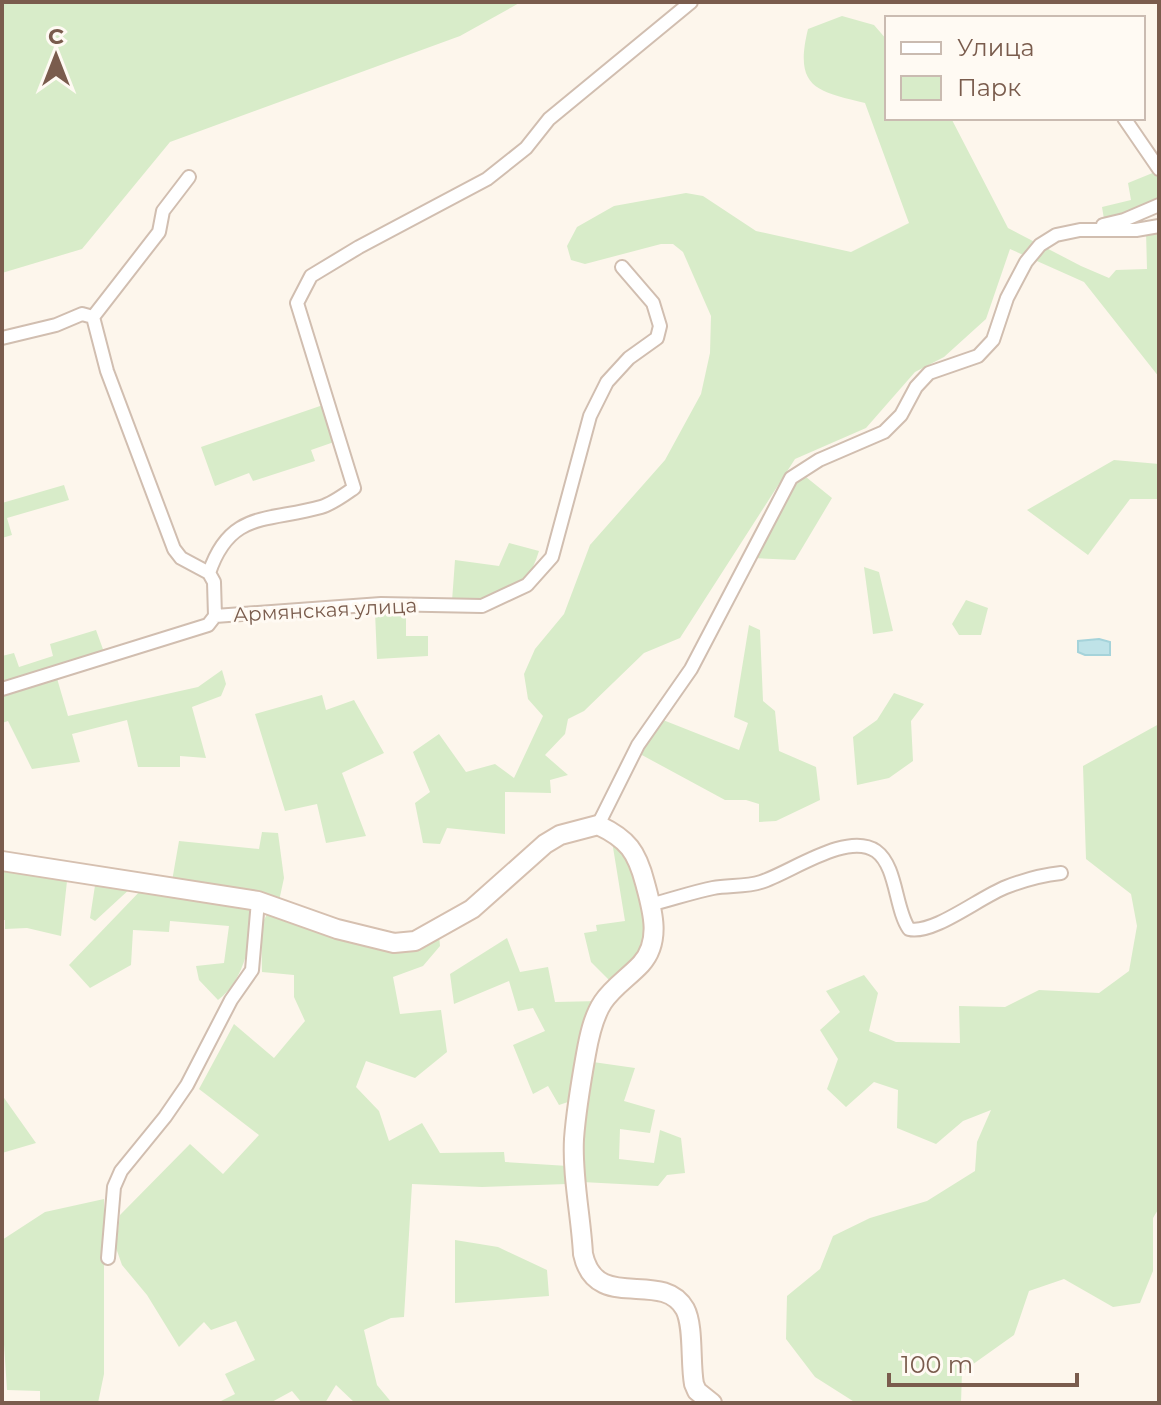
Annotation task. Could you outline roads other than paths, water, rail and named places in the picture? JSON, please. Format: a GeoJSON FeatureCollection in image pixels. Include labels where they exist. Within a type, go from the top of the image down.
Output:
{"type":"FeatureCollection","features":[{"type":"Feature","properties":{"kind":"street"},"geometry":{"type":"LineString","coordinates":[[209,573],[226,538],[243,526],[263,518],[324,507],[354,488],[297,303],[311,276],[487,179],[526,148],[549,119],[691,2]]}},
{"type":"Feature","properties":{"kind":"street"},"geometry":{"type":"LineString","coordinates":[[1125,120],[1159,169]]}},
{"type":"Feature","properties":{"kind":"street"},"geometry":{"type":"LineString","coordinates":[[93,317],[159,232],[163,211],[189,177]]}},
{"type":"Feature","properties":{"kind":"street"},"geometry":{"type":"LineString","coordinates":[[598,825],[638,745],[691,669],[791,478],[819,460],[884,432],[901,415],[916,387],[929,373],[978,356],[993,340],[1007,298],[1026,262],[1040,245],[1056,235],[1124,220],[1159,205]]}},
{"type":"Feature","properties":{"kind":"street"},"geometry":{"type":"LineString","coordinates":[[1080,230],[1136,230],[1159,226]]}},
{"type":"Feature","properties":{"kind":"street","name":"Армянская улица"},"geometry":{"type":"LineString","coordinates":[[2,689],[208,625],[215,616],[381,604],[482,606],[527,585],[552,557],[590,416],[607,382],[629,358],[657,338],[660,326],[653,303],[622,267]]}},
{"type":"Feature","properties":{"kind":"street"},"geometry":{"type":"LineString","coordinates":[[2,338],[56,325],[82,314],[93,317]]}},
{"type":"Feature","properties":{"kind":"street"},"geometry":{"type":"LineString","coordinates":[[93,317],[107,371],[174,549],[181,558],[209,573],[214,582],[215,616]]}},
{"type":"Feature","properties":{"kind":"street"},"geometry":{"type":"LineString","coordinates":[[2,861],[258,901],[337,929],[394,943],[415,941],[472,909],[545,844],[560,835],[598,825],[612,831],[636,853],[653,904],[653,944],[643,963],[624,978],[602,1003],[586,1054],[574,1139],[583,1254],[589,1272],[605,1285],[669,1294],[684,1307],[688,1317],[694,1384],[697,1391],[712,1403]]}},
{"type":"Feature","properties":{"kind":"street"},"geometry":{"type":"LineString","coordinates":[[653,904],[714,888],[760,883],[834,850],[862,844],[878,852],[894,883],[904,922],[909,929],[917,931],[938,925],[971,903],[1005,887],[1041,875],[1061,873]]}},
{"type":"Feature","properties":{"kind":"street"},"geometry":{"type":"LineString","coordinates":[[108,1258],[114,1187],[121,1171],[187,1085],[226,1008],[252,970],[258,901]]}},
{"type":"Feature","properties":{"kind":"water"},"geometry":{"type":"Polygon","coordinates":[[[1099,639],[1110,642],[1110,655],[1078,652],[1078,641],[1099,639]]]}}]}
